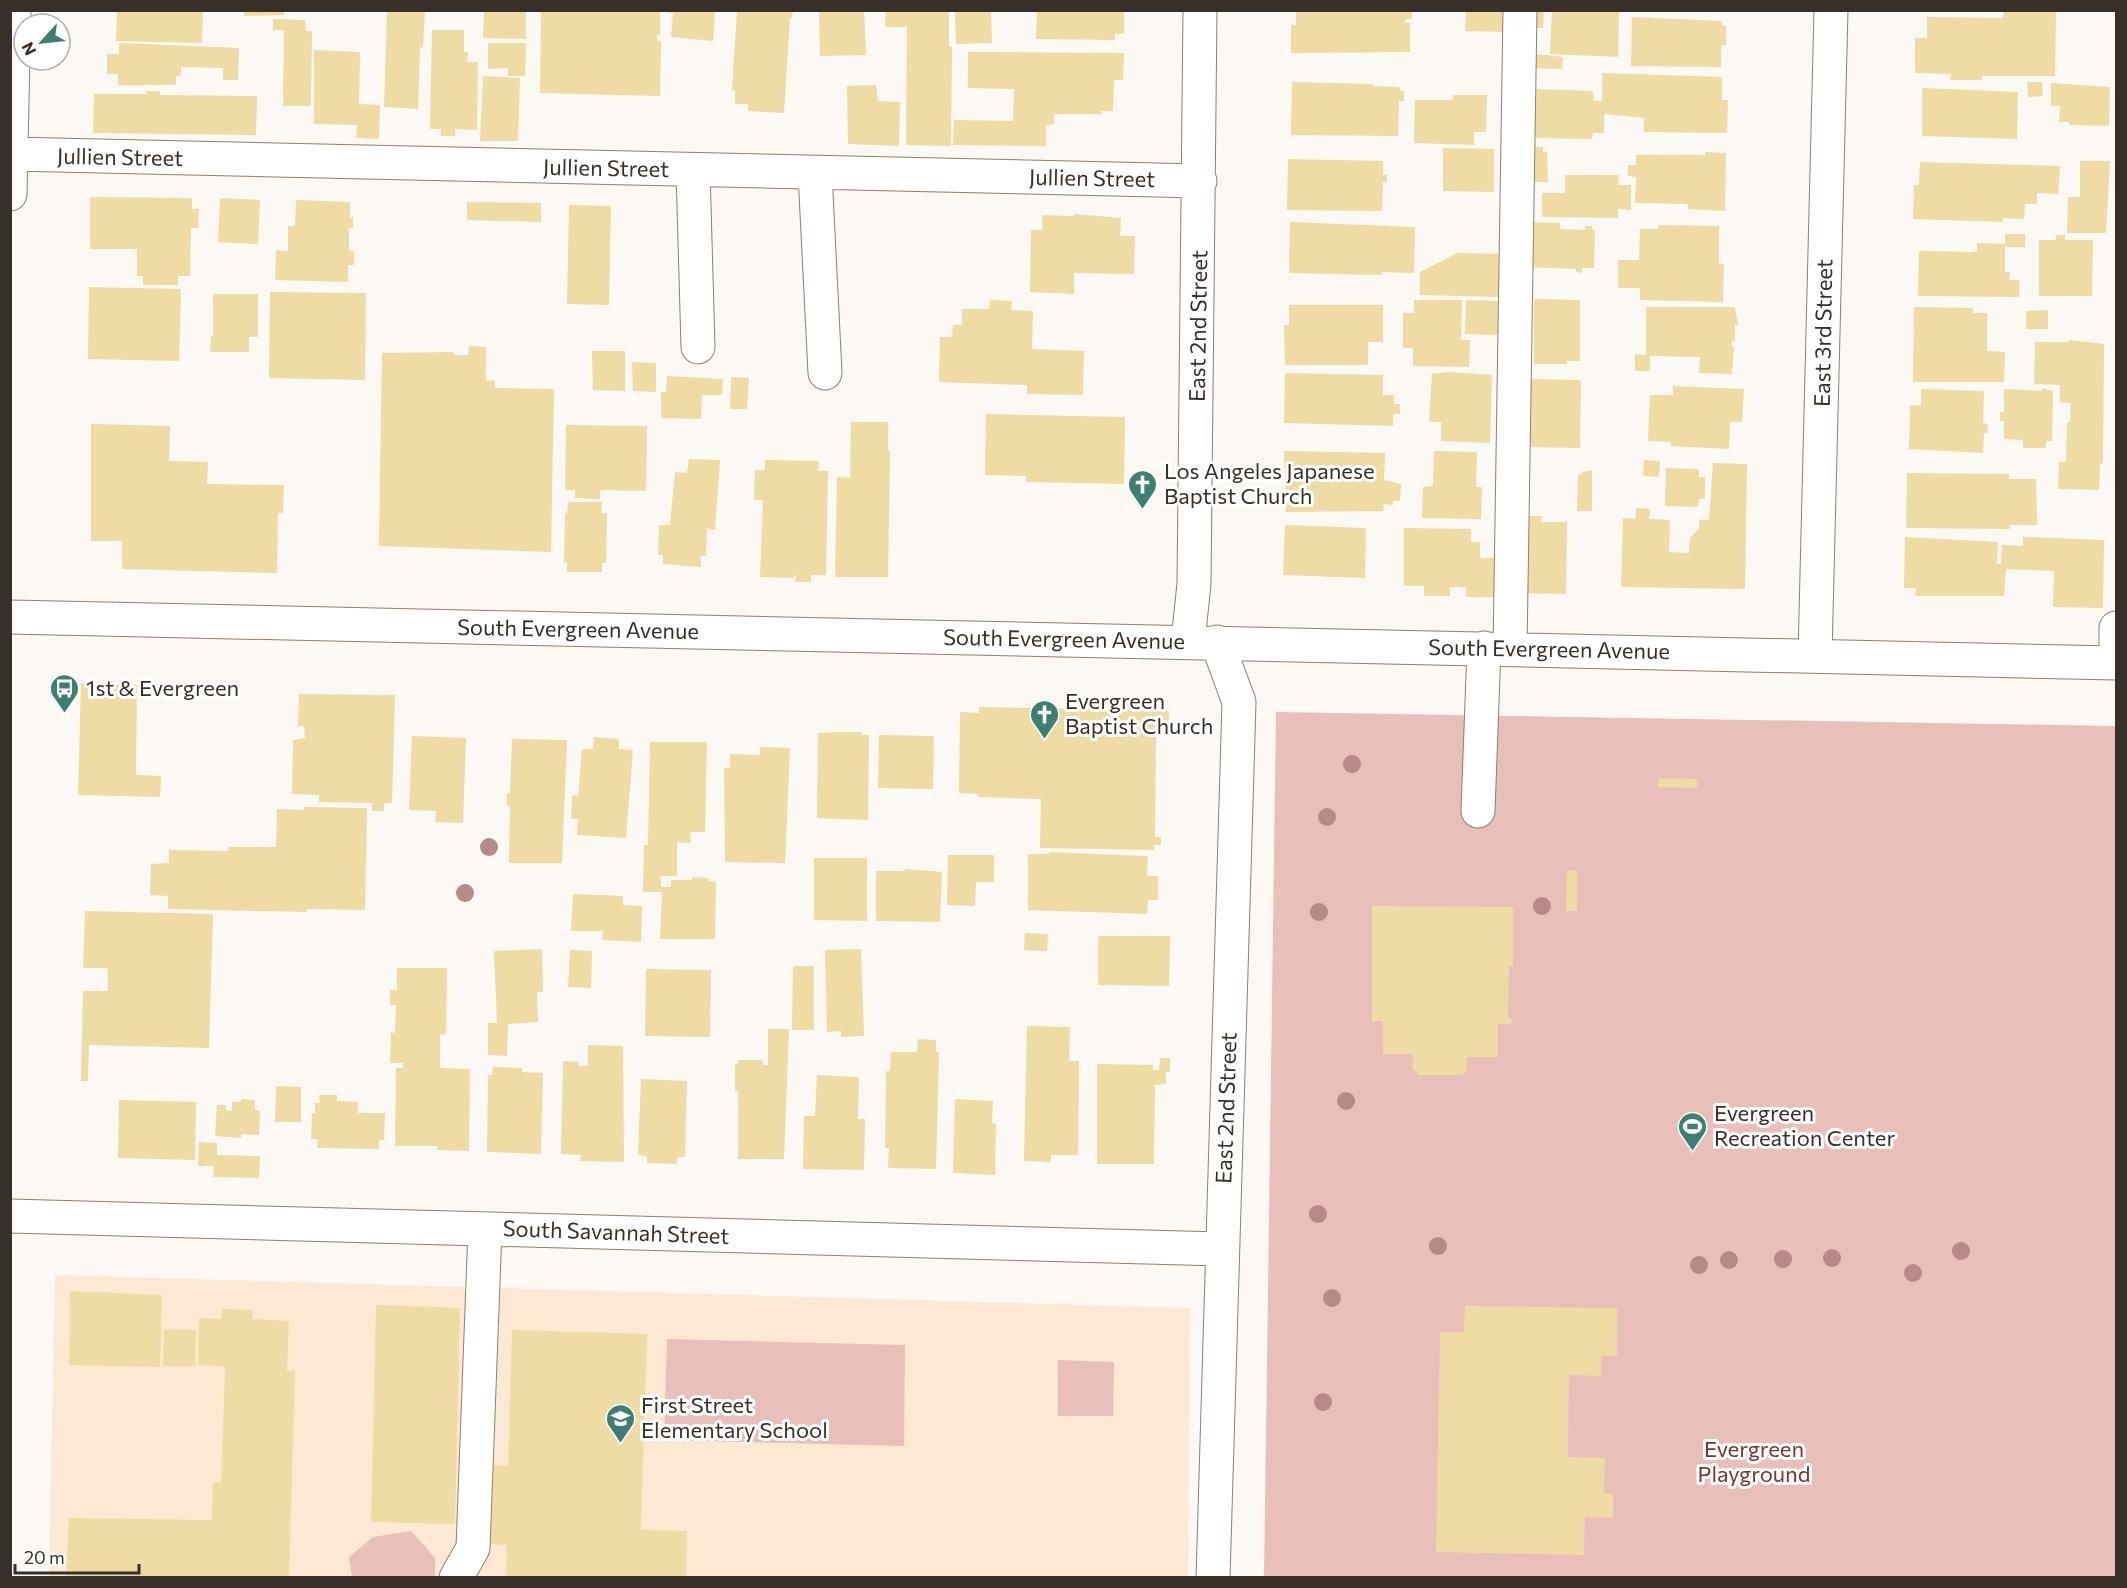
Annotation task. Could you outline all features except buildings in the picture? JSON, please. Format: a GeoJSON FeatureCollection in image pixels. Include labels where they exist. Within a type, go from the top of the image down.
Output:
{"type":"FeatureCollection","features":[{"type":"Feature","properties":{"kind":"street"},"geometry":{"type":"LineString","coordinates":[[10,194],[14,10]]}},
{"type":"Feature","properties":{"kind":"street","name":"East 2nd Street"},"geometry":{"type":"LineString","coordinates":[[1200,10],[1194,584],[1203,641],[1239,702],[1213,1578]]}},
{"type":"Feature","properties":{"kind":"street"},"geometry":{"type":"LineString","coordinates":[[1478,811],[1497,648],[1520,10]]}},
{"type":"Feature","properties":{"kind":"street","name":"East 3rd Street"},"geometry":{"type":"LineString","coordinates":[[1815,655],[1831,10]]}},
{"type":"Feature","properties":{"kind":"street","name":"Jullien Street"},"geometry":{"type":"LineString","coordinates":[[11,154],[1200,181]]}},
{"type":"Feature","properties":{"kind":"street"},"geometry":{"type":"LineString","coordinates":[[693,170],[698,347]]}},
{"type":"Feature","properties":{"kind":"street"},"geometry":{"type":"LineString","coordinates":[[815,172],[825,373]]}},
{"type":"Feature","properties":{"kind":"street","name":"South Evergreen Avenue"},"geometry":{"type":"LineString","coordinates":[[10,617],[1203,641],[2116,663]]}},
{"type":"Feature","properties":{"kind":"street"},"geometry":{"type":"LineString","coordinates":[[2116,628],[2116,663]]}},
{"type":"Feature","properties":{"kind":"street","name":"South Savannah Street"},"geometry":{"type":"LineString","coordinates":[[10,1216],[1221,1249]]}},
{"type":"Feature","properties":{"kind":"street"},"geometry":{"type":"LineString","coordinates":[[456,1578],[473,1548],[485,1229]]}},
{"type":"Feature","properties":{"kind":"shaded area","name":"First Street Elementary School"},"geometry":{"type":"Polygon","coordinates":[[[55,1275],[1190,1308],[1188,1577],[49,1578],[55,1275]]]}},
{"type":"Feature","properties":{"kind":"green space","name":"Evergreen Recreation Center"},"geometry":{"type":"Polygon","coordinates":[[[1276,712],[2116,726],[2116,1577],[1264,1578],[1276,712]]]}},
{"type":"Feature","properties":{"kind":"green space"},"geometry":{"type":"Polygon","coordinates":[[[667,1339],[905,1345],[904,1446],[664,1440],[667,1339]]]}},
{"type":"Feature","properties":{"kind":"green space"},"geometry":{"type":"Polygon","coordinates":[[[1058,1360],[1114,1362],[1113,1416],[1058,1416],[1058,1360]]]}},
{"type":"Feature","properties":{"kind":"green space"},"geometry":{"type":"Polygon","coordinates":[[[411,1531],[435,1558],[435,1577],[352,1577],[349,1557],[373,1537],[411,1531]]]}},
{"type":"Feature","properties":{"kind":"place","name":"Los Angeles Japanese Baptist Church"},"geometry":{"type":"Point","coordinates":[1143,510]}},
{"type":"Feature","properties":{"kind":"place","name":"1st & Evergreen"},"geometry":{"type":"Point","coordinates":[65,714]}},
{"type":"Feature","properties":{"kind":"place","name":"Evergreen Baptist Church"},"geometry":{"type":"Point","coordinates":[1044,740]}},
{"type":"Feature","properties":{"kind":"place","name":"Evergreen Recreation Center"},"geometry":{"type":"Point","coordinates":[1693,1152]}},
{"type":"Feature","properties":{"kind":"place","name":"First Street Elementary School"},"geometry":{"type":"Point","coordinates":[620,1444]}},
{"type":"Feature","properties":{"kind":"park label","name":"Evergreen Playground"},"geometry":{"type":"Point","coordinates":[1754,1462]}}]}
